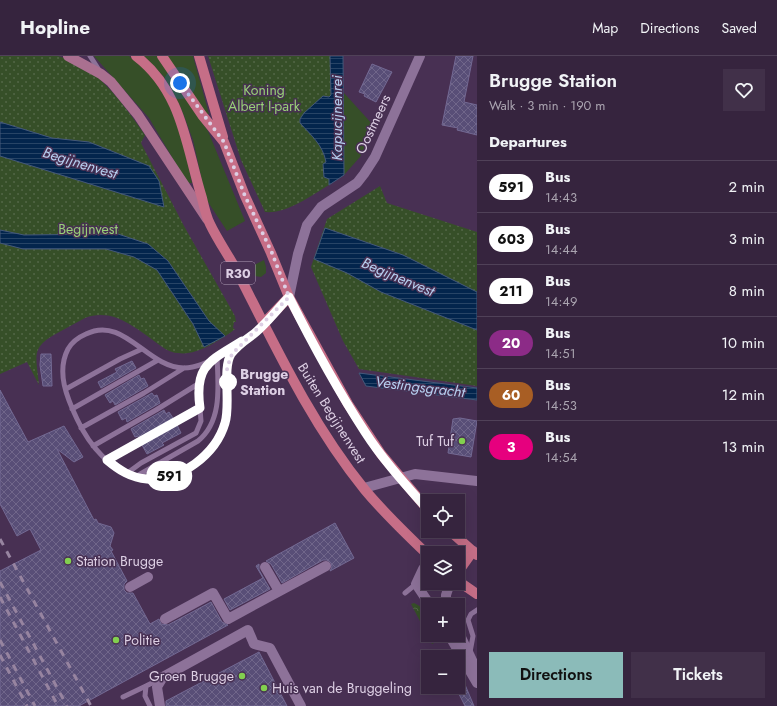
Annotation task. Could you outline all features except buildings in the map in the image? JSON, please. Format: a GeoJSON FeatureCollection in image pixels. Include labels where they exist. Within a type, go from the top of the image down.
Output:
{"type":"FeatureCollection","features":[{"type":"Feature","properties":{"kind":"main road"},"geometry":{"type":"LineString","coordinates":[[68,56],[101,74]]}},
{"type":"Feature","properties":{"kind":"main road","name":"Buiten Begijnenvest"},"geometry":{"type":"LineString","coordinates":[[136,56],[158,78],[180,116],[190,151],[196,180],[210,223],[237,270],[310,410],[364,488],[387,515],[421,548]]}},
{"type":"Feature","properties":{"kind":"main road","name":"Buiten Begijnenvest"},"geometry":{"type":"LineString","coordinates":[[162,56],[198,108],[224,142],[245,196],[272,253],[289,297],[365,433],[399,477],[421,502]]}},
{"type":"Feature","properties":{"kind":"main road","name":"R30"},"geometry":{"type":"LineString","coordinates":[[199,56],[224,142]]}},
{"type":"Feature","properties":{"kind":"main road","name":"R30"},"geometry":{"type":"LineString","coordinates":[[101,74],[110,82],[138,115],[210,223]]}},
{"type":"Feature","properties":{"kind":"main road"},"geometry":{"type":"LineString","coordinates":[[264,323],[289,297]]}},
{"type":"Feature","properties":{"kind":"main road"},"geometry":{"type":"LineString","coordinates":[[458,538],[475,553],[465,564]]}},
{"type":"Feature","properties":{"kind":"main road"},"geometry":{"type":"LineString","coordinates":[[465,586],[477,594]]}},
{"type":"Feature","properties":{"kind":"street","name":"Oostmeers"},"geometry":{"type":"LineString","coordinates":[[289,297],[302,237],[307,225],[321,207],[357,183],[364,174],[375,157],[420,56]]}},
{"type":"Feature","properties":{"kind":"street"},"geometry":{"type":"LineString","coordinates":[[364,488],[399,477],[415,474],[477,481]]}},
{"type":"Feature","properties":{"kind":"street"},"geometry":{"type":"LineString","coordinates":[[465,555],[475,553]]}},
{"type":"Feature","properties":{"kind":"street"},"geometry":{"type":"LineString","coordinates":[[165,618],[213,592],[228,619],[244,614],[278,591],[326,566]]}},
{"type":"Feature","properties":{"kind":"street"},"geometry":{"type":"LineString","coordinates":[[265,567],[278,591]]}},
{"type":"Feature","properties":{"kind":"street"},"geometry":{"type":"LineString","coordinates":[[421,574],[416,584],[425,598]]}},
{"type":"Feature","properties":{"kind":"street"},"geometry":{"type":"LineString","coordinates":[[130,586],[148,577]]}},
{"type":"Feature","properties":{"kind":"street"},"geometry":{"type":"LineString","coordinates":[[160,706],[158,702],[157,686],[163,677],[248,630],[254,644],[270,648],[300,706]]}},
{"type":"Feature","properties":{"kind":"street"},"geometry":{"type":"LineString","coordinates":[[453,642],[477,683]]}},
{"type":"Feature","properties":{"kind":"street"},"geometry":{"type":"LineString","coordinates":[[464,642],[477,671]]}},
{"type":"Feature","properties":{"kind":"lane"},"geometry":{"type":"LineString","coordinates":[[90,56],[101,74]]}},
{"type":"Feature","properties":{"kind":"lane"},"geometry":{"type":"LineString","coordinates":[[246,339],[232,354],[229,361],[228,406],[225,423],[213,449],[183,470],[167,477],[147,479],[126,474],[107,460],[93,446],[81,428],[72,409],[63,373],[64,359],[70,346],[87,333],[103,329],[114,331],[125,336],[142,350],[158,360],[169,365],[184,368],[206,364],[217,356],[246,339],[252,336],[264,323]]}},
{"type":"Feature","properties":{"kind":"lane"},"geometry":{"type":"LineString","coordinates":[[66,389],[120,359],[142,350]]}},
{"type":"Feature","properties":{"kind":"lane"},"geometry":{"type":"LineString","coordinates":[[135,477],[198,441],[207,433],[217,405],[217,356]]}},
{"type":"Feature","properties":{"kind":"lane"},"geometry":{"type":"LineString","coordinates":[[72,409],[158,360]]}},
{"type":"Feature","properties":{"kind":"lane"},"geometry":{"type":"LineString","coordinates":[[126,474],[141,463],[196,433],[201,421],[198,384],[206,364]]}},
{"type":"Feature","properties":{"kind":"lane"},"geometry":{"type":"LineString","coordinates":[[81,428],[144,393],[184,368]]}},
{"type":"Feature","properties":{"kind":"lane"},"geometry":{"type":"LineString","coordinates":[[93,446],[198,384]]}},
{"type":"Feature","properties":{"kind":"lane"},"geometry":{"type":"LineString","coordinates":[[107,460],[200,408]]}},
{"type":"Feature","properties":{"kind":"lane"},"geometry":{"type":"LineString","coordinates":[[405,592],[416,584]]}},
{"type":"Feature","properties":{"kind":"lane"},"geometry":{"type":"LineString","coordinates":[[470,653],[473,636],[468,620],[471,614],[477,610]]}},
{"type":"Feature","properties":{"kind":"lane"},"geometry":{"type":"LineString","coordinates":[[123,697],[163,677]]}},
{"type":"Feature","properties":{"kind":"lane"},"geometry":{"type":"LineString","coordinates":[[146,686],[145,696],[150,706]]}},
{"type":"Feature","properties":{"kind":"green space","name":"Begijnvest"},"geometry":{"type":"Polygon","coordinates":[[[0,56],[58,56],[72,61],[97,77],[118,99],[145,135],[141,143],[184,226],[235,316],[236,322],[234,322],[233,328],[235,329],[206,348],[192,352],[175,353],[165,349],[122,320],[104,315],[95,316],[85,318],[44,342],[37,352],[36,359],[39,385],[27,362],[0,374],[0,56]]]}},
{"type":"Feature","properties":{"kind":"green space"},"geometry":{"type":"Polygon","coordinates":[[[94,56],[129,56],[142,66],[159,85],[180,126],[192,183],[186,181],[149,118],[94,56]]]}},
{"type":"Feature","properties":{"kind":"green space"},"geometry":{"type":"Polygon","coordinates":[[[144,56],[158,56],[208,131],[245,221],[227,231],[206,199],[193,140],[181,108],[164,77],[144,56]]]}},
{"type":"Feature","properties":{"kind":"green space"},"geometry":{"type":"Polygon","coordinates":[[[167,56],[193,56],[209,114],[207,114],[167,56]]]}},
{"type":"Feature","properties":{"kind":"green space","name":"Koning Albert I-park"},"geometry":{"type":"Polygon","coordinates":[[[208,56],[330,56],[331,95],[329,97],[323,96],[300,123],[318,143],[326,157],[329,185],[290,207],[273,212],[265,212],[241,160],[208,56]]]}},
{"type":"Feature","properties":{"kind":"green space"},"geometry":{"type":"Polygon","coordinates":[[[344,93],[374,126],[360,157],[344,175],[344,93]]]}},
{"type":"Feature","properties":{"kind":"green space"},"geometry":{"type":"Polygon","coordinates":[[[380,186],[387,203],[477,232],[477,386],[359,369],[343,341],[311,267],[327,219],[380,186]]]}},
{"type":"Feature","properties":{"kind":"green space"},"geometry":{"type":"Polygon","coordinates":[[[264,260],[266,273],[261,277],[255,276],[248,268],[264,260]]]}},
{"type":"Feature","properties":{"kind":"green space"},"geometry":{"type":"Polygon","coordinates":[[[414,603],[421,608],[421,623],[411,604],[414,603]]]}},
{"type":"Feature","properties":{"kind":"water","name":"Kapucijnenrei"},"geometry":{"type":"Polygon","coordinates":[[[330,56],[343,56],[344,175],[329,185],[329,179],[324,177],[323,164],[326,162],[322,150],[300,123],[300,119],[304,113],[323,96],[329,97],[331,95],[330,56]]]}},
{"type":"Feature","properties":{"kind":"water","name":"Begijnenvest"},"geometry":{"type":"Polygon","coordinates":[[[0,122],[52,138],[89,142],[149,166],[159,181],[164,207],[0,156],[0,122]]]}},
{"type":"Feature","properties":{"kind":"water","name":"Begijnenvest"},"geometry":{"type":"Polygon","coordinates":[[[325,228],[403,255],[477,292],[477,330],[381,292],[347,273],[314,259],[325,228]]]}},
{"type":"Feature","properties":{"kind":"water"},"geometry":{"type":"Polygon","coordinates":[[[0,230],[24,235],[118,234],[148,244],[168,261],[209,321],[225,336],[204,347],[193,324],[157,270],[134,257],[106,249],[23,249],[0,243],[0,230]]]}},
{"type":"Feature","properties":{"kind":"water","name":"Vestingsgracht"},"geometry":{"type":"Polygon","coordinates":[[[359,373],[477,388],[477,400],[366,386],[359,373]]]}},
{"type":"Feature","properties":{"kind":"railway"},"geometry":{"type":"LineString","coordinates":[[0,539],[91,706]]}},
{"type":"Feature","properties":{"kind":"railway"},"geometry":{"type":"LineString","coordinates":[[0,582],[67,706]]}},
{"type":"Feature","properties":{"kind":"railway"},"geometry":{"type":"LineString","coordinates":[[0,597],[58,706]]}},
{"type":"Feature","properties":{"kind":"railway"},"geometry":{"type":"LineString","coordinates":[[0,640],[35,706]]}},
{"type":"Feature","properties":{"kind":"railway"},"geometry":{"type":"LineString","coordinates":[[0,655],[27,706]]}},
{"type":"Feature","properties":{"kind":"bus line","name":"591"},"geometry":{"type":"LineString","coordinates":[[242,341],[206,364],[198,384],[200,408],[107,460],[126,474],[147,479],[156,479],[167,477],[183,470],[213,449],[225,423],[228,406],[227,368],[232,354],[246,339],[252,336],[289,297],[365,433],[399,477],[421,502]]}},
{"type":"Feature","properties":{"kind":"place","name":"Brugge Station"},"geometry":{"type":"Point","coordinates":[228,382]}},
{"type":"Feature","properties":{"kind":"place","name":"Tuf Tuf"},"geometry":{"type":"Point","coordinates":[462,441]}},
{"type":"Feature","properties":{"kind":"place","name":"Station Brugge"},"geometry":{"type":"Point","coordinates":[68,561]}},
{"type":"Feature","properties":{"kind":"place","name":"Politie"},"geometry":{"type":"Point","coordinates":[116,640]}},
{"type":"Feature","properties":{"kind":"place","name":"Groen Brugge"},"geometry":{"type":"Point","coordinates":[242,676]}},
{"type":"Feature","properties":{"kind":"place","name":"Huis van de Bruggeling"},"geometry":{"type":"Point","coordinates":[264,688]}},
{"type":"Feature","properties":{"kind":"route"},"geometry":{"type":"LineString","coordinates":[[180,83],[202,115],[224,142],[245,196],[272,253],[289,297],[252,336],[246,339],[232,354],[227,368],[228,384],[228,382]]}}]}
